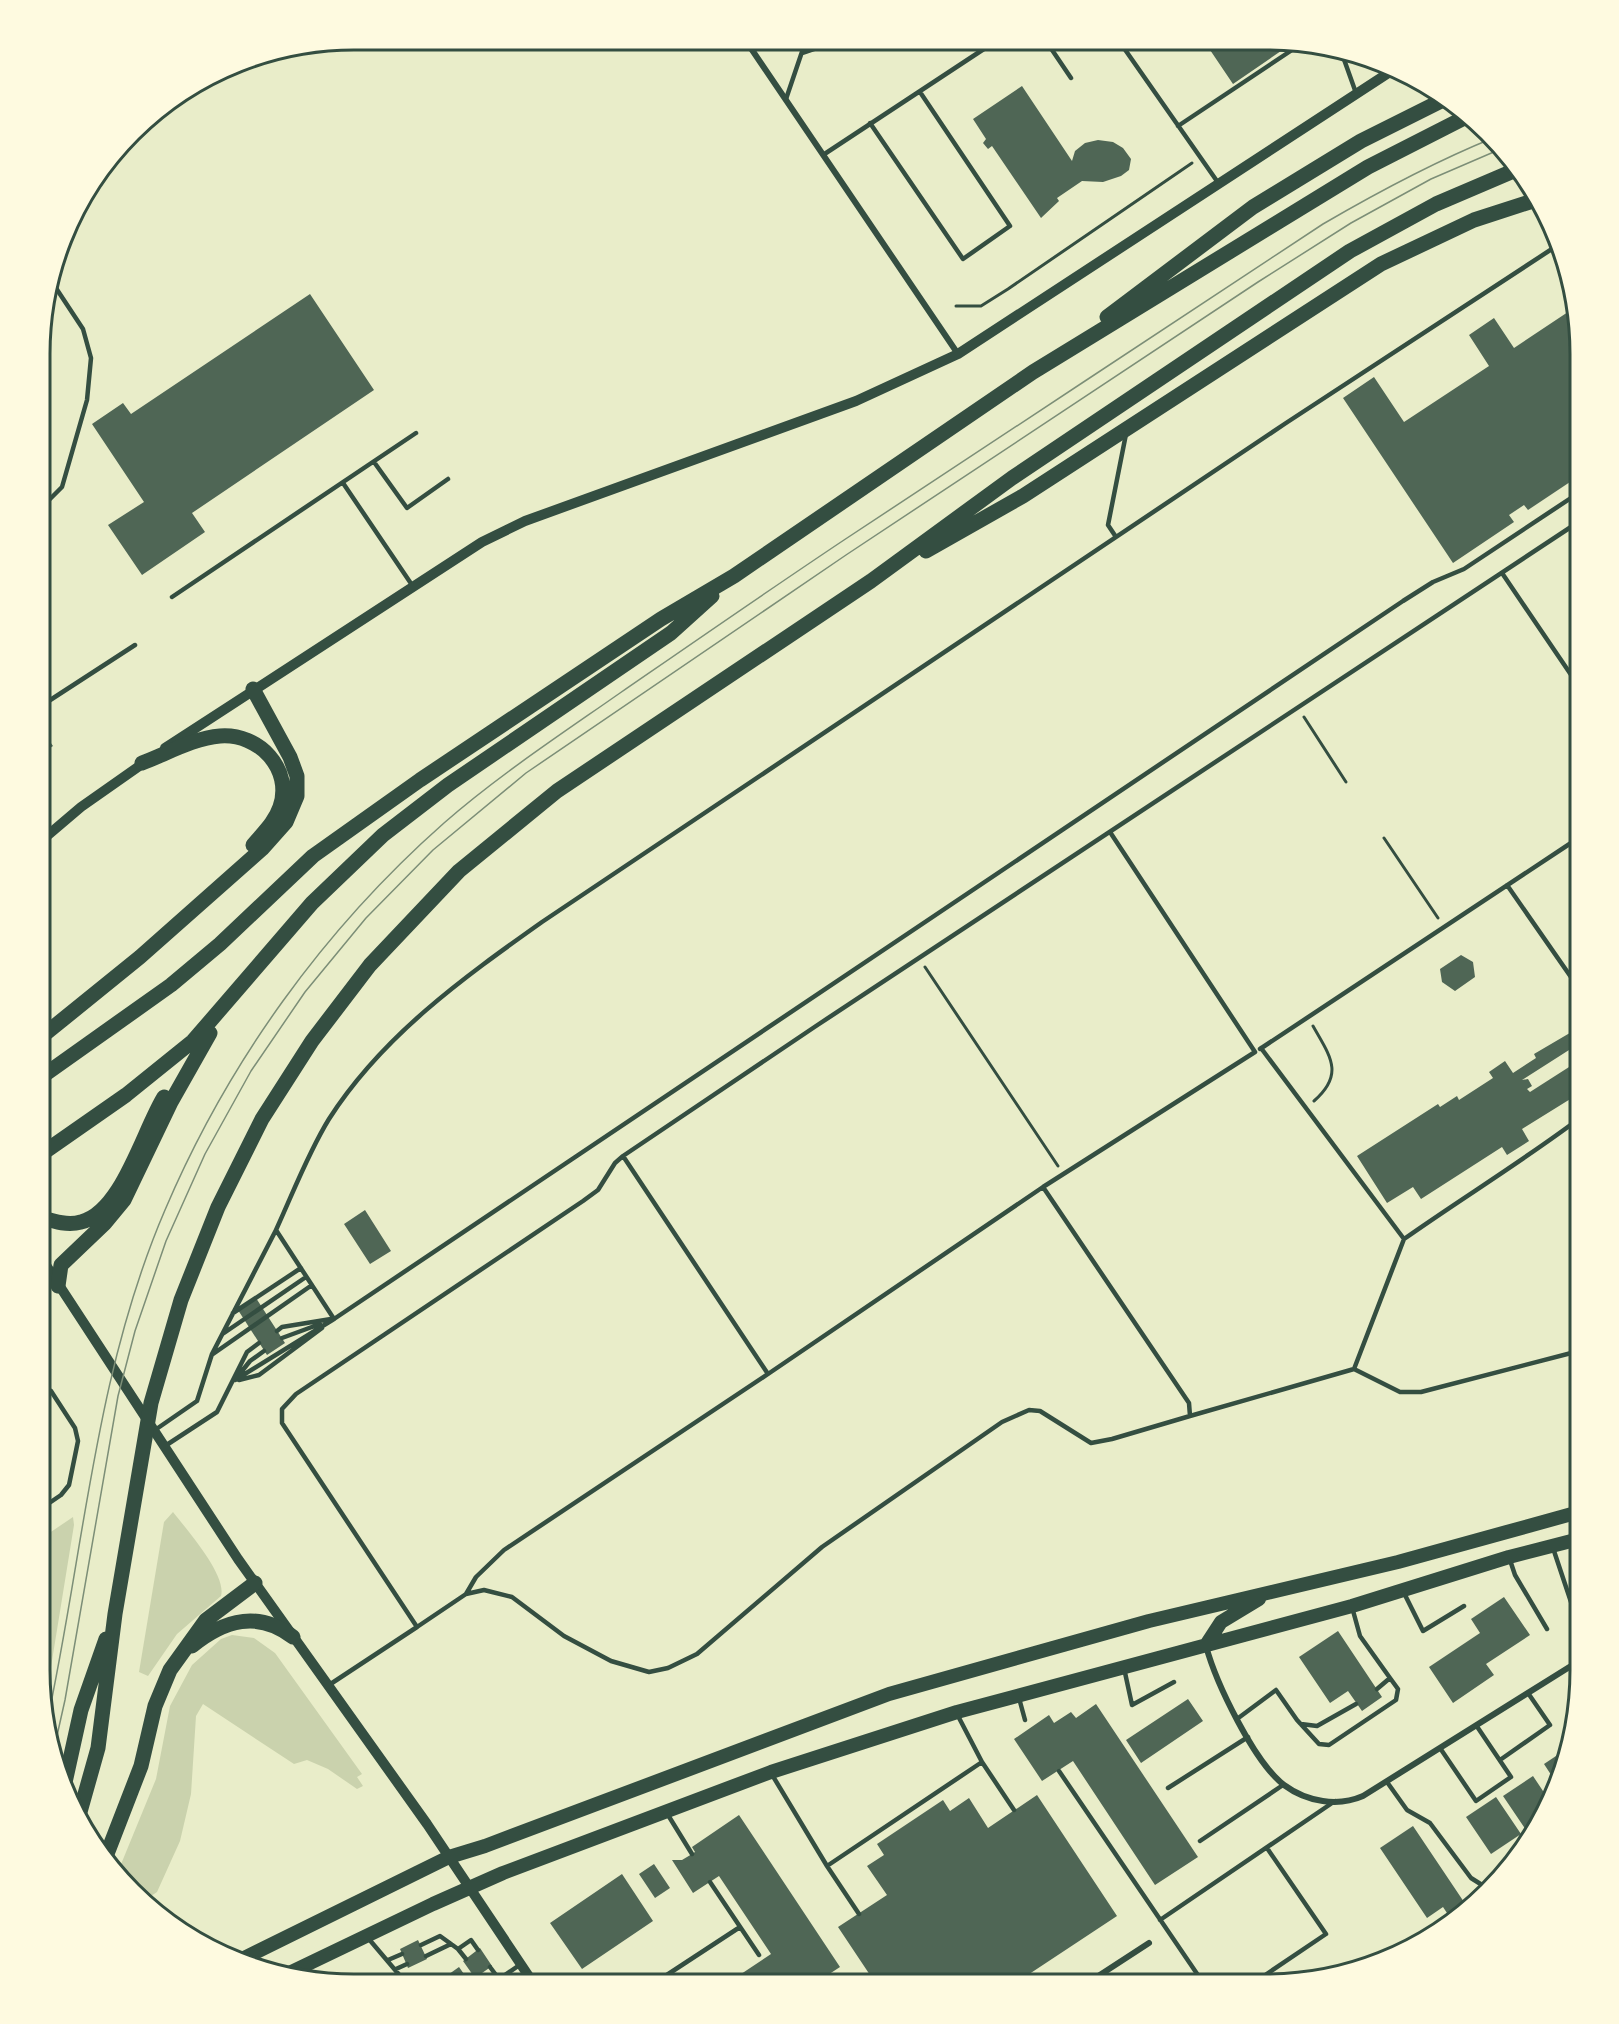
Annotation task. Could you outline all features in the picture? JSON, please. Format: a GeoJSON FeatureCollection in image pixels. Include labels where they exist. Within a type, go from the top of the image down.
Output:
{"type":"FeatureCollection","features":[{"type":"Feature","properties":{"kind":"highway"},"geometry":{"type":"LineString","coordinates":[[1034,372],[1253,207],[1361,141],[1437,103]]}},
{"type":"Feature","properties":{"kind":"highway"},"geometry":{"type":"LineString","coordinates":[[50,1071],[171,985],[220,944],[289,876],[366,816],[660,619],[734,576],[1034,372],[1368,167],[1460,120]]}},
{"type":"Feature","properties":{"kind":"highway"},"geometry":{"type":"LineString","coordinates":[[82,1806],[98,1748],[100,1678],[115,1614],[151,1403],[169,1337],[192,1268],[213,1217],[277,1093],[330,1016],[413,917],[466,864],[557,791],[871,581],[1012,478],[1350,251],[1436,204],[1510,172]]}},
{"type":"Feature","properties":{"kind":"highway"},"geometry":{"type":"LineString","coordinates":[[871,581],[1023,496],[1381,264],[1474,220],[1529,202]]}},
{"type":"Feature","properties":{"kind":"highway"},"geometry":{"type":"LineString","coordinates":[[50,1148],[178,1055],[226,1004],[260,962],[336,878],[383,835],[448,785],[671,633],[734,576]]}},
{"type":"Feature","properties":{"kind":"highway"},"geometry":{"type":"LineString","coordinates":[[50,1030],[100,990],[280,831],[297,796],[294,766],[253,689]]}},
{"type":"Feature","properties":{"kind":"highway"},"geometry":{"type":"LineString","coordinates":[[142,764],[209,737],[220,736],[248,740],[258,745],[273,761],[283,789],[279,809],[267,829],[219,886]]}},
{"type":"Feature","properties":{"kind":"highway"},"geometry":{"type":"LineString","coordinates":[[50,1220],[62,1223],[82,1222],[91,1219],[108,1204],[123,1179],[154,1113],[260,962]]}},
{"type":"Feature","properties":{"kind":"highway"},"geometry":{"type":"LineString","coordinates":[[58,1286],[61,1264],[105,1223],[124,1200],[198,1052]]}},
{"type":"Feature","properties":{"kind":"highway"},"geometry":{"type":"LineString","coordinates":[[108,1850],[141,1766],[162,1685],[178,1658],[206,1620],[255,1583]]}},
{"type":"Feature","properties":{"kind":"highway"},"geometry":{"type":"LineString","coordinates":[[178,1658],[206,1635],[226,1625],[262,1621],[273,1623],[293,1637]]}},
{"type":"Feature","properties":{"kind":"highway"},"geometry":{"type":"LineString","coordinates":[[67,1771],[81,1710],[100,1678]]}},
{"type":"Feature","properties":{"kind":"main road"},"geometry":{"type":"LineString","coordinates":[[249,1955],[449,1857],[889,1694],[1149,1621],[1398,1562],[1570,1514]]}},
{"type":"Feature","properties":{"kind":"main road"},"geometry":{"type":"LineString","coordinates":[[297,1969],[469,1888],[771,1772],[957,1712],[1352,1606],[1509,1557],[1570,1541]]}},
{"type":"Feature","properties":{"kind":"main road"},"geometry":{"type":"LineString","coordinates":[[1206,1645],[1221,1622],[1271,1592]]}},
{"type":"Feature","properties":{"kind":"street"},"geometry":{"type":"LineString","coordinates":[[753,50],[958,354]]}},
{"type":"Feature","properties":{"kind":"street"},"geometry":{"type":"LineString","coordinates":[[50,833],[81,807],[253,689],[482,542],[525,521],[856,401],[958,354],[1386,75]]}},
{"type":"Feature","properties":{"kind":"street"},"geometry":{"type":"LineString","coordinates":[[50,1275],[255,1583],[449,1857],[528,1974]]}},
{"type":"Feature","properties":{"kind":"street"},"geometry":{"type":"LineString","coordinates":[[1206,1645],[1213,1675],[1237,1719],[1274,1776],[1283,1785],[1310,1798],[1335,1801],[1355,1799],[1387,1782],[1570,1667]]}},
{"type":"Feature","properties":{"kind":"street"},"geometry":{"type":"LineString","coordinates":[[1101,1974],[1149,1943]]}},
{"type":"Feature","properties":{"kind":"lane"},"geometry":{"type":"LineString","coordinates":[[786,99],[803,50]]}},
{"type":"Feature","properties":{"kind":"lane"},"geometry":{"type":"LineString","coordinates":[[802,53],[811,50]]}},
{"type":"Feature","properties":{"kind":"lane"},"geometry":{"type":"LineString","coordinates":[[823,155],[983,50]]}},
{"type":"Feature","properties":{"kind":"lane"},"geometry":{"type":"LineString","coordinates":[[1052,50],[1071,78]]}},
{"type":"Feature","properties":{"kind":"lane"},"geometry":{"type":"LineString","coordinates":[[1125,50],[1219,184]]}},
{"type":"Feature","properties":{"kind":"lane"},"geometry":{"type":"LineString","coordinates":[[1178,126],[1291,51]]}},
{"type":"Feature","properties":{"kind":"lane"},"geometry":{"type":"LineString","coordinates":[[1344,60],[1357,94]]}},
{"type":"Feature","properties":{"kind":"lane"},"geometry":{"type":"LineString","coordinates":[[870,123],[963,259],[1010,226],[920,92]]}},
{"type":"Feature","properties":{"kind":"lane"},"geometry":{"type":"LineString","coordinates":[[155,1430],[197,1401],[212,1354],[276,1230],[328,1121],[345,1095],[374,1060],[444,995],[542,922],[1116,537],[1551,250]]}},
{"type":"Feature","properties":{"kind":"lane"},"geometry":{"type":"LineString","coordinates":[[50,499],[62,487],[87,400],[92,358],[83,329],[56,289]]}},
{"type":"Feature","properties":{"kind":"lane"},"geometry":{"type":"LineString","coordinates":[[1116,537],[1108,525],[1127,428]]}},
{"type":"Feature","properties":{"kind":"lane"},"geometry":{"type":"LineString","coordinates":[[172,597],[416,433]]}},
{"type":"Feature","properties":{"kind":"lane"},"geometry":{"type":"LineString","coordinates":[[374,462],[407,508],[448,479]]}},
{"type":"Feature","properties":{"kind":"lane"},"geometry":{"type":"LineString","coordinates":[[343,483],[413,586]]}},
{"type":"Feature","properties":{"kind":"lane"},"geometry":{"type":"LineString","coordinates":[[235,1380],[333,1319],[1403,601],[1432,582],[1464,569],[1570,499]]}},
{"type":"Feature","properties":{"kind":"lane"},"geometry":{"type":"LineString","coordinates":[[417,1627],[285,1430],[280,1416],[282,1409],[296,1394],[583,1202],[598,1190],[610,1170],[623,1156],[1570,528]]}},
{"type":"Feature","properties":{"kind":"lane"},"geometry":{"type":"LineString","coordinates":[[1502,573],[1570,673]]}},
{"type":"Feature","properties":{"kind":"lane"},"geometry":{"type":"LineString","coordinates":[[50,700],[135,645]]}},
{"type":"Feature","properties":{"kind":"lane"},"geometry":{"type":"LineString","coordinates":[[1110,832],[1255,1052]]}},
{"type":"Feature","properties":{"kind":"lane"},"geometry":{"type":"LineString","coordinates":[[466,1594],[476,1577],[504,1550],[1043,1187],[1255,1052],[1570,844]]}},
{"type":"Feature","properties":{"kind":"lane"},"geometry":{"type":"LineString","coordinates":[[1508,885],[1570,975]]}},
{"type":"Feature","properties":{"kind":"lane"},"geometry":{"type":"LineString","coordinates":[[1261,1048],[1404,1239]]}},
{"type":"Feature","properties":{"kind":"lane"},"geometry":{"type":"LineString","coordinates":[[1354,1369],[1404,1239],[1473,1191],[1528,1157],[1570,1126]]}},
{"type":"Feature","properties":{"kind":"lane"},"geometry":{"type":"LineString","coordinates":[[623,1156],[768,1374]]}},
{"type":"Feature","properties":{"kind":"lane"},"geometry":{"type":"LineString","coordinates":[[1043,1187],[1189,1403],[1190,1416]]}},
{"type":"Feature","properties":{"kind":"lane"},"geometry":{"type":"LineString","coordinates":[[276,1230],[333,1319]]}},
{"type":"Feature","properties":{"kind":"lane"},"geometry":{"type":"LineString","coordinates":[[232,1314],[301,1268]]}},
{"type":"Feature","properties":{"kind":"lane"},"geometry":{"type":"LineString","coordinates":[[222,1334],[306,1277]]}},
{"type":"Feature","properties":{"kind":"lane"},"geometry":{"type":"LineString","coordinates":[[212,1354],[312,1285]]}},
{"type":"Feature","properties":{"kind":"lane"},"geometry":{"type":"LineString","coordinates":[[277,1331],[282,1327],[333,1319]]}},
{"type":"Feature","properties":{"kind":"lane"},"geometry":{"type":"LineString","coordinates":[[282,1338],[333,1319]]}},
{"type":"Feature","properties":{"kind":"lane"},"geometry":{"type":"LineString","coordinates":[[165,1446],[217,1412],[247,1352],[259,1343]]}},
{"type":"Feature","properties":{"kind":"lane"},"geometry":{"type":"LineString","coordinates":[[235,1380],[250,1361],[264,1351]]}},
{"type":"Feature","properties":{"kind":"lane"},"geometry":{"type":"LineString","coordinates":[[329,1686],[466,1594],[484,1590],[512,1597],[564,1636],[611,1661],[649,1672],[659,1671],[697,1654],[822,1547],[1002,1422],[1018,1414],[1040,1411],[1054,1417],[1081,1439],[1091,1443],[1112,1440],[1354,1369],[1400,1392],[1421,1392],[1570,1354]]}},
{"type":"Feature","properties":{"kind":"lane"},"geometry":{"type":"LineString","coordinates":[[50,1390],[75,1428],[78,1441],[69,1485],[61,1495],[50,1502]]}},
{"type":"Feature","properties":{"kind":"lane"},"geometry":{"type":"LineString","coordinates":[[1552,1546],[1570,1599]]}},
{"type":"Feature","properties":{"kind":"lane"},"geometry":{"type":"LineString","coordinates":[[1509,1557],[1515,1575],[1547,1629]]}},
{"type":"Feature","properties":{"kind":"lane"},"geometry":{"type":"LineString","coordinates":[[1403,1591],[1423,1631],[1464,1606]]}},
{"type":"Feature","properties":{"kind":"lane"},"geometry":{"type":"LineString","coordinates":[[1237,1719],[1276,1690],[1297,1720],[1319,1744],[1329,1745],[1396,1700],[1398,1689],[1360,1636],[1352,1606]]}},
{"type":"Feature","properties":{"kind":"lane"},"geometry":{"type":"LineString","coordinates":[[1124,1668],[1132,1705],[1174,1682]]}},
{"type":"Feature","properties":{"kind":"lane"},"geometry":{"type":"LineString","coordinates":[[1377,1689],[1390,1678]]}},
{"type":"Feature","properties":{"kind":"lane"},"geometry":{"type":"LineString","coordinates":[[1500,1760],[1550,1725],[1528,1693]]}},
{"type":"Feature","properties":{"kind":"lane"},"geometry":{"type":"LineString","coordinates":[[1018,1695],[1025,1720]]}},
{"type":"Feature","properties":{"kind":"lane"},"geometry":{"type":"LineString","coordinates":[[1297,1720],[1302,1725],[1317,1726],[1356,1704]]}},
{"type":"Feature","properties":{"kind":"lane"},"geometry":{"type":"LineString","coordinates":[[957,1712],[982,1762],[1014,1810]]}},
{"type":"Feature","properties":{"kind":"lane"},"geometry":{"type":"LineString","coordinates":[[1440,1748],[1476,1801],[1511,1777],[1476,1725]]}},
{"type":"Feature","properties":{"kind":"lane"},"geometry":{"type":"LineString","coordinates":[[1168,1788],[1248,1737]]}},
{"type":"Feature","properties":{"kind":"lane"},"geometry":{"type":"LineString","coordinates":[[827,1866],[982,1762]]}},
{"type":"Feature","properties":{"kind":"lane"},"geometry":{"type":"LineString","coordinates":[[1059,1771],[1197,1974]]}},
{"type":"Feature","properties":{"kind":"lane"},"geometry":{"type":"LineString","coordinates":[[771,1772],[827,1866],[859,1914]]}},
{"type":"Feature","properties":{"kind":"lane"},"geometry":{"type":"LineString","coordinates":[[1387,1782],[1407,1810],[1430,1823],[1472,1878],[1481,1884]]}},
{"type":"Feature","properties":{"kind":"lane"},"geometry":{"type":"LineString","coordinates":[[1200,1841],[1283,1785]]}},
{"type":"Feature","properties":{"kind":"lane"},"geometry":{"type":"LineString","coordinates":[[1160,1920],[1335,1801]]}},
{"type":"Feature","properties":{"kind":"lane"},"geometry":{"type":"LineString","coordinates":[[666,1812],[692,1854]]}},
{"type":"Feature","properties":{"kind":"lane"},"geometry":{"type":"LineString","coordinates":[[1267,1848],[1326,1934],[1267,1974]]}},
{"type":"Feature","properties":{"kind":"lane"},"geometry":{"type":"LineString","coordinates":[[710,1882],[759,1955]]}},
{"type":"Feature","properties":{"kind":"lane"},"geometry":{"type":"LineString","coordinates":[[669,1974],[740,1927]]}},
{"type":"Feature","properties":{"kind":"lane"},"geometry":{"type":"LineString","coordinates":[[366,1936],[400,1974]]}},
{"type":"Feature","properties":{"kind":"lane"},"geometry":{"type":"LineString","coordinates":[[421,1945],[440,1936],[458,1949],[466,1959]]}},
{"type":"Feature","properties":{"kind":"lane"},"geometry":{"type":"LineString","coordinates":[[458,1949],[471,1940],[478,1950]]}},
{"type":"Feature","properties":{"kind":"lane"},"geometry":{"type":"LineString","coordinates":[[426,1956],[451,1944]]}},
{"type":"Feature","properties":{"kind":"lane"},"geometry":{"type":"LineString","coordinates":[[388,1960],[402,1954]]}},
{"type":"Feature","properties":{"kind":"lane"},"geometry":{"type":"LineString","coordinates":[[396,1969],[407,1964]]}},
{"type":"Feature","properties":{"kind":"lane"},"geometry":{"type":"LineString","coordinates":[[507,1974],[521,1964]]}},
{"type":"Feature","properties":{"kind":"lane"},"geometry":{"type":"LineString","coordinates":[[490,1967],[496,1974]]}},
{"type":"Feature","properties":{"kind":"path"},"geometry":{"type":"LineString","coordinates":[[956,306],[981,306],[1008,290],[1201,158]]}},
{"type":"Feature","properties":{"kind":"path"},"geometry":{"type":"LineString","coordinates":[[1298,708],[1346,782]]}},
{"type":"Feature","properties":{"kind":"path"},"geometry":{"type":"LineString","coordinates":[[1384,838],[1444,927]]}},
{"type":"Feature","properties":{"kind":"path"},"geometry":{"type":"LineString","coordinates":[[919,958],[1063,1174]]}},
{"type":"Feature","properties":{"kind":"path"},"geometry":{"type":"LineString","coordinates":[[1306,1108],[1326,1090],[1334,1073],[1330,1056],[1307,1017]]}},
{"type":"Feature","properties":{"kind":"green space"},"geometry":{"type":"Polygon","coordinates":[[[173,1512],[212,1565],[221,1587],[221,1596],[177,1634],[148,1676],[139,1672],[164,1522],[173,1512]]]}},
{"type":"Feature","properties":{"kind":"green space"},"geometry":{"type":"Polygon","coordinates":[[[73,1517],[74,1525],[50,1673],[50,1670],[50,1533],[73,1517]]]}},
{"type":"Feature","properties":{"kind":"green space"},"geometry":{"type":"Polygon","coordinates":[[[232,1635],[254,1638],[275,1653],[362,1774],[357,1777],[363,1786],[357,1789],[328,1769],[307,1760],[294,1764],[203,1704],[196,1716],[191,1794],[180,1841],[157,1892],[150,1896],[120,1866],[156,1779],[170,1706],[192,1665],[221,1639],[232,1635]]]}},
{"type":"Feature","properties":{"kind":"building"},"geometry":{"type":"Polygon","coordinates":[[[1210,50],[1282,50],[1233,84],[1210,50]]]}},
{"type":"Feature","properties":{"kind":"building"},"geometry":{"type":"Polygon","coordinates":[[[1022,86],[1072,161],[1075,151],[1085,143],[1098,140],[1113,142],[1123,148],[1131,159],[1129,170],[1121,176],[1103,182],[1082,181],[1057,198],[1059,201],[1041,218],[992,146],[988,149],[983,143],[986,139],[973,119],[1022,86]]]}},
{"type":"Feature","properties":{"kind":"building"},"geometry":{"type":"Polygon","coordinates":[[[310,294],[374,390],[192,513],[205,532],[142,575],[108,525],[144,502],[92,424],[123,403],[131,414],[310,294]]]}},
{"type":"Feature","properties":{"kind":"building"},"geometry":{"type":"Polygon","coordinates":[[[1567,313],[1570,354],[1570,482],[1528,510],[1524,505],[1509,515],[1514,522],[1453,563],[1343,398],[1374,377],[1404,422],[1489,366],[1469,335],[1494,318],[1514,348],[1567,313]]]}},
{"type":"Feature","properties":{"kind":"building"},"geometry":{"type":"Polygon","coordinates":[[[1461,955],[1473,962],[1475,977],[1455,991],[1442,982],[1440,969],[1461,955]]]}},
{"type":"Feature","properties":{"kind":"building"},"geometry":{"type":"Polygon","coordinates":[[[1570,1033],[1570,1049],[1522,1080],[1528,1079],[1532,1086],[1527,1089],[1530,1092],[1570,1066],[1570,1099],[1522,1129],[1529,1141],[1507,1155],[1502,1147],[1421,1199],[1413,1187],[1387,1203],[1357,1156],[1438,1104],[1440,1107],[1457,1096],[1459,1100],[1493,1078],[1489,1072],[1505,1061],[1513,1073],[1536,1058],[1534,1054],[1570,1033]]]}},
{"type":"Feature","properties":{"kind":"building"},"geometry":{"type":"Polygon","coordinates":[[[365,1210],[391,1251],[370,1264],[344,1224],[365,1210]]]}},
{"type":"Feature","properties":{"kind":"building"},"geometry":{"type":"Polygon","coordinates":[[[256,1298],[285,1343],[267,1355],[238,1310],[256,1298]]]}},
{"type":"Feature","properties":{"kind":"building"},"geometry":{"type":"Polygon","coordinates":[[[1504,1597],[1530,1635],[1486,1664],[1494,1675],[1453,1703],[1429,1667],[1480,1633],[1471,1619],[1504,1597]]]}},
{"type":"Feature","properties":{"kind":"building"},"geometry":{"type":"Polygon","coordinates":[[[1338,1631],[1382,1697],[1362,1711],[1348,1691],[1330,1703],[1299,1657],[1338,1631]]]}},
{"type":"Feature","properties":{"kind":"building"},"geometry":{"type":"Polygon","coordinates":[[[1188,1699],[1203,1721],[1141,1763],[1126,1740],[1188,1699]]]}},
{"type":"Feature","properties":{"kind":"building"},"geometry":{"type":"Polygon","coordinates":[[[1096,1704],[1198,1857],[1155,1885],[1073,1761],[1042,1781],[1014,1739],[1049,1715],[1054,1723],[1071,1712],[1076,1718],[1096,1704]]]}},
{"type":"Feature","properties":{"kind":"building"},"geometry":{"type":"Polygon","coordinates":[[[1557,1755],[1551,1774],[1544,1764],[1557,1755]]]}},
{"type":"Feature","properties":{"kind":"building"},"geometry":{"type":"Polygon","coordinates":[[[1533,1776],[1544,1792],[1525,1828],[1503,1796],[1533,1776]]]}},
{"type":"Feature","properties":{"kind":"building"},"geometry":{"type":"Polygon","coordinates":[[[1037,1795],[1117,1916],[1029,1974],[869,1974],[838,1927],[887,1895],[867,1866],[884,1855],[877,1844],[943,1800],[950,1811],[969,1798],[988,1828],[1037,1795]]]}},
{"type":"Feature","properties":{"kind":"building"},"geometry":{"type":"Polygon","coordinates":[[[1496,1797],[1521,1834],[1491,1854],[1466,1817],[1496,1797]]]}},
{"type":"Feature","properties":{"kind":"building"},"geometry":{"type":"Polygon","coordinates":[[[739,1815],[840,1967],[829,1974],[741,1974],[771,1954],[719,1876],[693,1893],[672,1860],[682,1860],[695,1852],[692,1847],[739,1815]]]}},
{"type":"Feature","properties":{"kind":"building"},"geometry":{"type":"Polygon","coordinates":[[[1413,1826],[1463,1901],[1448,1914],[1443,1907],[1427,1918],[1380,1848],[1413,1826]]]}},
{"type":"Feature","properties":{"kind":"building"},"geometry":{"type":"Polygon","coordinates":[[[654,1864],[670,1888],[655,1898],[639,1874],[654,1864]]]}},
{"type":"Feature","properties":{"kind":"building"},"geometry":{"type":"Polygon","coordinates":[[[622,1874],[653,1921],[582,1969],[550,1923],[622,1874]]]}},
{"type":"Feature","properties":{"kind":"building"},"geometry":{"type":"Polygon","coordinates":[[[418,1940],[427,1959],[408,1968],[400,1949],[418,1940]]]}},
{"type":"Feature","properties":{"kind":"building"},"geometry":{"type":"Polygon","coordinates":[[[480,1948],[492,1966],[481,1974],[472,1974],[463,1961],[480,1948]]]}},
{"type":"Feature","properties":{"kind":"building"},"geometry":{"type":"Polygon","coordinates":[[[459,1967],[464,1974],[449,1974],[459,1967]]]}},
{"type":"Feature","properties":{"kind":"tram line"},"geometry":{"type":"LineString","coordinates":[[51,1701],[106,1400],[141,1272],[165,1210],[190,1155],[249,1050],[283,1001],[359,907],[400,864],[486,788],[788,578],[1323,224],[1406,178],[1483,142]]}},
{"type":"Feature","properties":{"kind":"tram line"},"geometry":{"type":"LineString","coordinates":[[57,1737],[118,1396],[135,1331],[166,1241],[205,1154],[251,1071],[305,992],[366,918],[433,850],[526,773],[846,555],[1351,223],[1431,179],[1493,152]]}}]}
